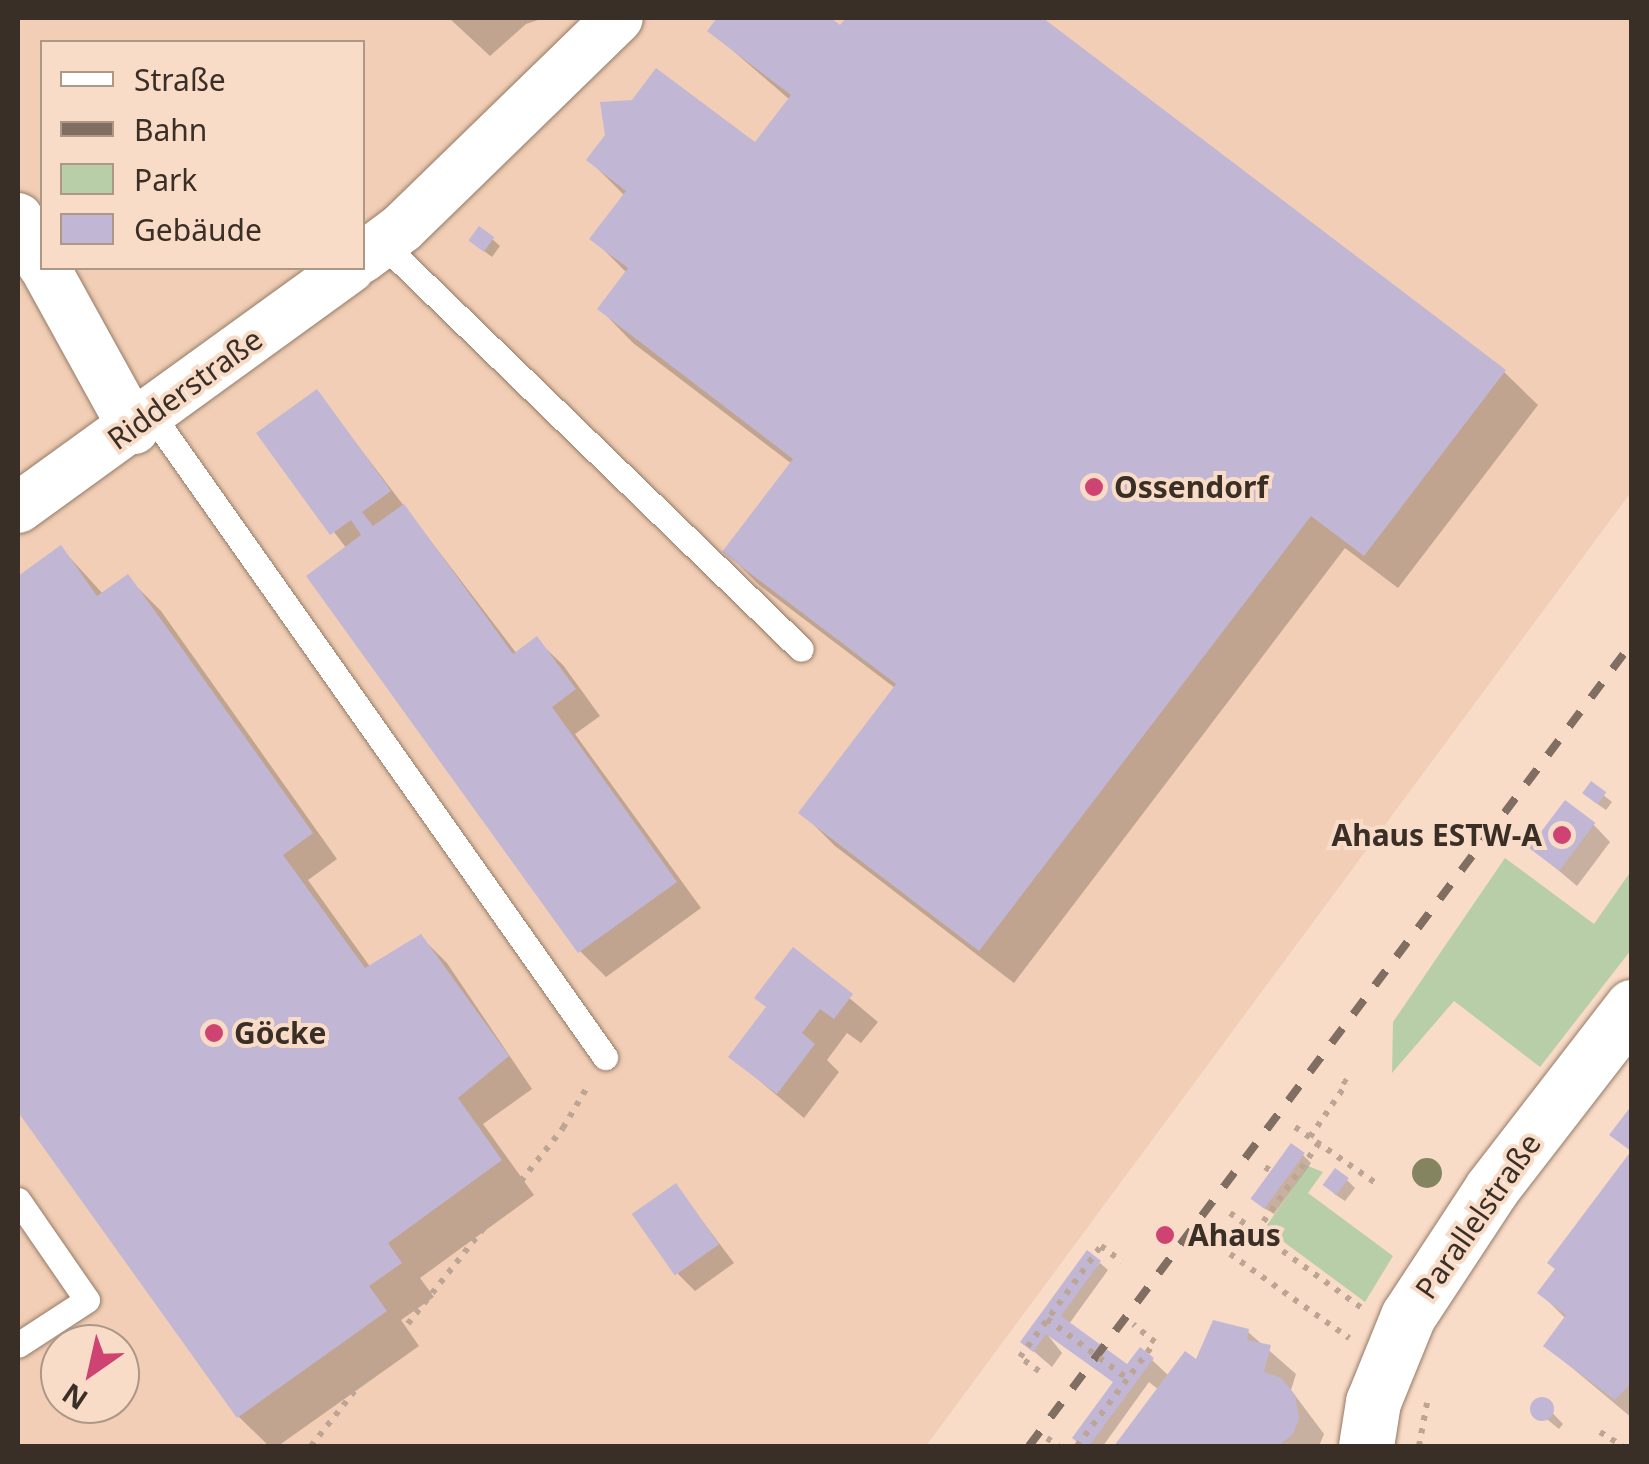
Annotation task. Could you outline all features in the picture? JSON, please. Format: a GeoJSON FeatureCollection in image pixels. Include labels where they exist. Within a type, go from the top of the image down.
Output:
{"type":"FeatureCollection","features":[{"type":"Feature","properties":{"kind":"main road","name":"Parallelstraße"},"geometry":{"type":"LineString","coordinates":[[1366,1446],[1372,1402],[1408,1316],[1492,1188],[1632,1007]]}},
{"type":"Feature","properties":{"kind":"street","name":"Ridderstraße"},"geometry":{"type":"LineString","coordinates":[[365,256],[618,18]]}},
{"type":"Feature","properties":{"kind":"street"},"geometry":{"type":"LineString","coordinates":[[18,218],[40,259]]}},
{"type":"Feature","properties":{"kind":"street"},"geometry":{"type":"LineString","coordinates":[[47,270],[143,422]]}},
{"type":"Feature","properties":{"kind":"street","name":"Ridderstraße"},"geometry":{"type":"LineString","coordinates":[[18,508],[143,422],[346,270]]}},
{"type":"Feature","properties":{"kind":"lane"},"geometry":{"type":"LineString","coordinates":[[365,256],[801,649]]}},
{"type":"Feature","properties":{"kind":"lane"},"geometry":{"type":"LineString","coordinates":[[143,422],[605,1057]]}},
{"type":"Feature","properties":{"kind":"lane"},"geometry":{"type":"LineString","coordinates":[[18,1200],[87,1300],[18,1345]]}},
{"type":"Feature","properties":{"kind":"path"},"geometry":{"type":"LineString","coordinates":[[310,1446],[563,1128],[605,1057]]}},
{"type":"Feature","properties":{"kind":"path"},"geometry":{"type":"LineString","coordinates":[[1310,1137],[1347,1083],[1340,1078]]}},
{"type":"Feature","properties":{"kind":"path"},"geometry":{"type":"LineString","coordinates":[[1295,1127],[1380,1186]]}},
{"type":"Feature","properties":{"kind":"path"},"geometry":{"type":"LineString","coordinates":[[1256,1232],[1287,1183],[1319,1143]]}},
{"type":"Feature","properties":{"kind":"path"},"geometry":{"type":"LineString","coordinates":[[1230,1214],[1374,1317]]}},
{"type":"Feature","properties":{"kind":"path"},"geometry":{"type":"LineString","coordinates":[[1040,1372],[1020,1356],[1101,1246],[1122,1262]]}},
{"type":"Feature","properties":{"kind":"path"},"geometry":{"type":"LineString","coordinates":[[1230,1254],[1362,1348]]}},
{"type":"Feature","properties":{"kind":"path"},"geometry":{"type":"LineString","coordinates":[[1047,1319],[1128,1378]]}},
{"type":"Feature","properties":{"kind":"path"},"geometry":{"type":"LineString","coordinates":[[1077,1446],[1155,1342],[1133,1324]]}},
{"type":"Feature","properties":{"kind":"path"},"geometry":{"type":"LineString","coordinates":[[1600,1432],[1620,1445]]}},
{"type":"Feature","properties":{"kind":"path"},"geometry":{"type":"LineString","coordinates":[[1047,1438],[1058,1446]]}},
{"type":"Feature","properties":{"kind":"shaded area"},"geometry":{"type":"Polygon","coordinates":[[[18,18],[1631,18],[1631,492],[926,1446],[18,1446],[18,18]]]}},
{"type":"Feature","properties":{"kind":"green space"},"geometry":{"type":"Polygon","coordinates":[[[1505,858],[1594,924],[1631,871],[1631,950],[1540,1067],[1454,1001],[1392,1073],[1393,1022],[1505,858]]]}},
{"type":"Feature","properties":{"kind":"green space"},"geometry":{"type":"Polygon","coordinates":[[[1308,1166],[1323,1172],[1308,1193],[1393,1256],[1365,1302],[1265,1228],[1308,1166]]]}},
{"type":"Feature","properties":{"kind":"building","name":"Ossendorf"},"geometry":{"type":"Polygon","coordinates":[[[717,18],[831,18],[840,25],[846,18],[1043,18],[1506,370],[1364,556],[1311,516],[979,951],[798,813],[896,684],[722,552],[793,459],[597,309],[628,268],[589,239],[626,191],[586,160],[605,135],[600,102],[632,100],[656,68],[755,142],[791,95],[707,31],[717,18]]]}},
{"type":"Feature","properties":{"kind":"building"},"geometry":{"type":"Polygon","coordinates":[[[479,226],[494,237],[484,252],[468,241],[479,226]]]}},
{"type":"Feature","properties":{"kind":"building"},"geometry":{"type":"Polygon","coordinates":[[[317,389],[391,491],[362,512],[373,526],[404,504],[513,654],[537,636],[576,689],[552,707],[677,882],[578,953],[306,576],[361,535],[351,520],[330,535],[256,433],[317,389]]]}},
{"type":"Feature","properties":{"kind":"building","name":"Göcke"},"geometry":{"type":"Polygon","coordinates":[[[61,545],[97,596],[128,574],[181,647],[313,833],[283,855],[365,968],[421,934],[509,1056],[458,1098],[502,1160],[388,1243],[402,1263],[369,1286],[387,1311],[237,1418],[18,1112],[18,576],[61,545]]]}},
{"type":"Feature","properties":{"kind":"building"},"geometry":{"type":"Polygon","coordinates":[[[1591,781],[1606,792],[1598,804],[1582,793],[1591,781]]]}},
{"type":"Feature","properties":{"kind":"building","name":"Ahaus ESTW-A"},"geometry":{"type":"Polygon","coordinates":[[[1565,800],[1595,823],[1559,871],[1529,848],[1565,800]]]}},
{"type":"Feature","properties":{"kind":"building"},"geometry":{"type":"Polygon","coordinates":[[[793,947],[853,994],[834,1019],[820,1009],[802,1033],[815,1044],[777,1094],[728,1057],[766,1007],[754,998],[793,947]]]}},
{"type":"Feature","properties":{"kind":"building"},"geometry":{"type":"Polygon","coordinates":[[[1632,1105],[1632,1382],[1615,1400],[1543,1346],[1566,1315],[1537,1293],[1555,1269],[1547,1263],[1631,1151],[1609,1135],[1632,1105]]]}},
{"type":"Feature","properties":{"kind":"building"},"geometry":{"type":"Polygon","coordinates":[[[1291,1143],[1305,1153],[1264,1209],[1250,1199],[1291,1143]]]}},
{"type":"Feature","properties":{"kind":"building"},"geometry":{"type":"Polygon","coordinates":[[[1335,1168],[1349,1178],[1336,1195],[1323,1185],[1335,1168]]]}},
{"type":"Feature","properties":{"kind":"building"},"geometry":{"type":"Polygon","coordinates":[[[676,1183],[719,1244],[675,1275],[632,1214],[676,1183]]]}},
{"type":"Feature","properties":{"kind":"building"},"geometry":{"type":"Polygon","coordinates":[[[1087,1250],[1101,1261],[1061,1316],[1127,1364],[1140,1347],[1154,1358],[1089,1446],[1082,1446],[1072,1438],[1113,1382],[1046,1334],[1033,1352],[1020,1342],[1087,1250]]]}},
{"type":"Feature","properties":{"kind":"building"},"geometry":{"type":"Polygon","coordinates":[[[1213,1320],[1249,1329],[1247,1340],[1271,1345],[1264,1372],[1281,1378],[1295,1395],[1299,1419],[1293,1434],[1278,1446],[1114,1446],[1185,1351],[1196,1359],[1213,1320]]]}},
{"type":"Feature","properties":{"kind":"building"},"geometry":{"type":"Polygon","coordinates":[[[1542,1397],[1554,1409],[1542,1421],[1530,1409],[1542,1397]]]}},
{"type":"Feature","properties":{"kind":"railway"},"geometry":{"type":"LineString","coordinates":[[1029,1446],[1632,643]]}},
{"type":"Feature","properties":{"kind":"place","name":"Ossendorf"},"geometry":{"type":"Point","coordinates":[1094,487]}},
{"type":"Feature","properties":{"kind":"place","name":"Ahaus ESTW-A"},"geometry":{"type":"Point","coordinates":[1562,835]}},
{"type":"Feature","properties":{"kind":"place","name":"Göcke"},"geometry":{"type":"Point","coordinates":[214,1033]}},
{"type":"Feature","properties":{"kind":"place","name":"Ahaus"},"geometry":{"type":"Point","coordinates":[1165,1235]}}]}
